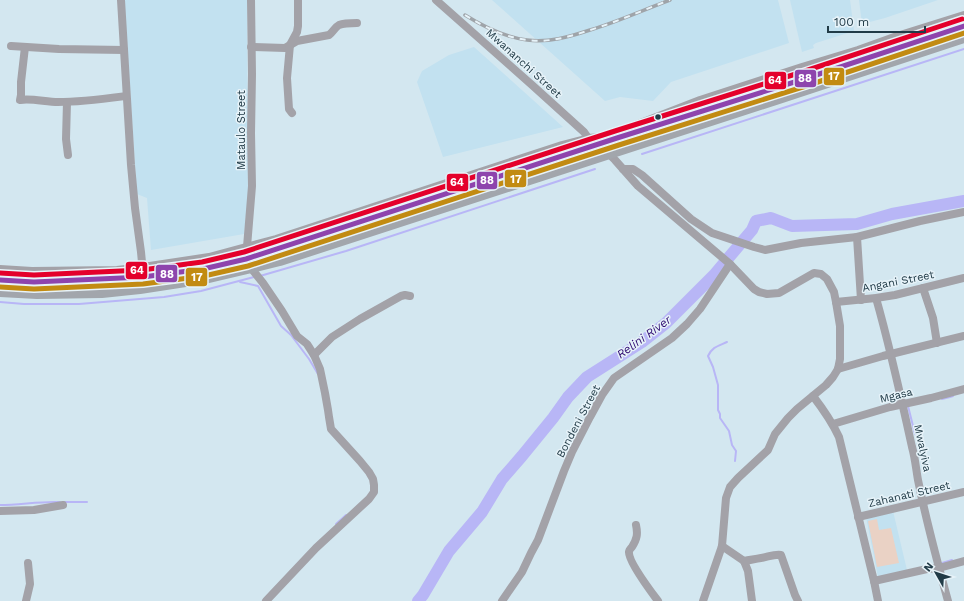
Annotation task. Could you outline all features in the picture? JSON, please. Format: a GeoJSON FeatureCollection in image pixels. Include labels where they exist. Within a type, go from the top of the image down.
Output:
{"type":"FeatureCollection","features":[{"type":"Feature","properties":{"kind":"main road"},"geometry":{"type":"LineString","coordinates":[[0,292],[37,294],[102,293],[205,279],[320,236],[591,142],[804,79],[964,26]]}},
{"type":"Feature","properties":{"kind":"main road"},"geometry":{"type":"LineString","coordinates":[[0,280],[34,282],[280,261],[964,38]]}},
{"type":"Feature","properties":{"kind":"main road"},"geometry":{"type":"LineString","coordinates":[[34,282],[37,294]]}},
{"type":"Feature","properties":{"kind":"street"},"geometry":{"type":"LineString","coordinates":[[122,0],[126,96],[131,165],[143,272]]}},
{"type":"Feature","properties":{"kind":"street","name":"Mataulo Street"},"geometry":{"type":"LineString","coordinates":[[249,263],[246,247],[252,186],[252,74],[250,0]]}},
{"type":"Feature","properties":{"kind":"street"},"geometry":{"type":"LineString","coordinates":[[292,113],[289,109],[287,78],[290,46],[297,32],[298,26],[298,0]]}},
{"type":"Feature","properties":{"kind":"street","name":"Mwananchi Street"},"geometry":{"type":"LineString","coordinates":[[436,0],[532,85],[591,142]]}},
{"type":"Feature","properties":{"kind":"street"},"geometry":{"type":"LineString","coordinates":[[0,269],[32,271],[117,270],[143,272],[209,257],[299,232],[562,145],[591,142],[700,100],[858,50],[897,36],[964,16]]}},
{"type":"Feature","properties":{"kind":"street"},"geometry":{"type":"LineString","coordinates":[[251,47],[281,48],[290,46],[297,40],[329,35],[340,25],[357,23]]}},
{"type":"Feature","properties":{"kind":"street"},"geometry":{"type":"LineString","coordinates":[[11,46],[124,50]]}},
{"type":"Feature","properties":{"kind":"street"},"geometry":{"type":"LineString","coordinates":[[25,47],[20,100],[25,99],[67,102],[126,96]]}},
{"type":"Feature","properties":{"kind":"street"},"geometry":{"type":"LineString","coordinates":[[67,102],[66,139],[68,155]]}},
{"type":"Feature","properties":{"kind":"street"},"geometry":{"type":"LineString","coordinates":[[609,154],[638,186],[729,263],[754,289],[767,294],[779,293],[814,274],[821,274],[827,279],[834,292],[840,326],[840,359],[838,369],[833,377],[813,396],[797,408],[775,434],[768,450],[730,487],[726,498],[722,546],[703,601]]}},
{"type":"Feature","properties":{"kind":"street"},"geometry":{"type":"LineString","coordinates":[[623,169],[633,169],[642,175],[691,219],[712,233],[765,250],[801,243],[856,237],[964,212]]}},
{"type":"Feature","properties":{"kind":"street"},"geometry":{"type":"LineString","coordinates":[[856,237],[861,300]]}},
{"type":"Feature","properties":{"kind":"street"},"geometry":{"type":"LineString","coordinates":[[249,263],[297,336],[307,344],[314,354],[320,369],[331,429],[360,460],[373,479],[374,485],[374,492],[369,499],[316,548],[266,601]]}},
{"type":"Feature","properties":{"kind":"street","name":"Bondeni Street"},"geometry":{"type":"LineString","coordinates":[[502,601],[522,572],[538,540],[572,452],[602,395],[614,378],[672,338],[687,324],[700,309],[729,263]]}},
{"type":"Feature","properties":{"kind":"street","name":"Angani Street"},"geometry":{"type":"LineString","coordinates":[[836,302],[895,295],[964,278]]}},
{"type":"Feature","properties":{"kind":"street"},"geometry":{"type":"LineString","coordinates":[[923,288],[933,318],[937,343]]}},
{"type":"Feature","properties":{"kind":"street"},"geometry":{"type":"LineString","coordinates":[[314,354],[332,337],[360,319],[401,296],[410,296]]}},
{"type":"Feature","properties":{"kind":"street","name":"Mwalyiva"},"geometry":{"type":"LineString","coordinates":[[876,298],[891,354],[923,502],[948,601]]}},
{"type":"Feature","properties":{"kind":"street"},"geometry":{"type":"LineString","coordinates":[[838,369],[964,336]]}},
{"type":"Feature","properties":{"kind":"street","name":"Mgasa"},"geometry":{"type":"LineString","coordinates":[[833,424],[902,404],[964,389]]}},
{"type":"Feature","properties":{"kind":"street"},"geometry":{"type":"LineString","coordinates":[[813,396],[833,424],[839,437],[878,601]]}},
{"type":"Feature","properties":{"kind":"street","name":"Zahanati Street"},"geometry":{"type":"LineString","coordinates":[[858,517],[964,492]]}},
{"type":"Feature","properties":{"kind":"street"},"geometry":{"type":"LineString","coordinates":[[0,511],[34,510],[63,505]]}},
{"type":"Feature","properties":{"kind":"street"},"geometry":{"type":"LineString","coordinates":[[636,525],[638,533],[629,555],[639,574],[658,601]]}},
{"type":"Feature","properties":{"kind":"street"},"geometry":{"type":"LineString","coordinates":[[722,546],[744,561],[748,571],[752,601]]}},
{"type":"Feature","properties":{"kind":"street"},"geometry":{"type":"LineString","coordinates":[[744,561],[772,555],[781,555],[798,601]]}},
{"type":"Feature","properties":{"kind":"street"},"geometry":{"type":"LineString","coordinates":[[874,580],[964,562]]}},
{"type":"Feature","properties":{"kind":"street"},"geometry":{"type":"LineString","coordinates":[[26,601],[30,584],[28,563]]}},
{"type":"Feature","properties":{"kind":"shaded area"},"geometry":{"type":"Polygon","coordinates":[[[124,0],[247,0],[248,196],[244,234],[151,250],[147,198],[137,194],[124,0]]]}},
{"type":"Feature","properties":{"kind":"shaded area"},"geometry":{"type":"Polygon","coordinates":[[[492,0],[778,0],[789,43],[671,82],[653,101],[620,97],[605,101],[492,0]]]}},
{"type":"Feature","properties":{"kind":"shaded area"},"geometry":{"type":"Polygon","coordinates":[[[790,0],[850,0],[854,31],[816,43],[813,45],[814,48],[802,52],[790,0]]]}},
{"type":"Feature","properties":{"kind":"shaded area"},"geometry":{"type":"Polygon","coordinates":[[[859,0],[938,0],[885,18],[862,24],[859,0]]]}},
{"type":"Feature","properties":{"kind":"shaded area"},"geometry":{"type":"Polygon","coordinates":[[[474,47],[563,127],[443,157],[417,82],[422,71],[449,55],[474,47]]]}},
{"type":"Feature","properties":{"kind":"shaded area"},"geometry":{"type":"Polygon","coordinates":[[[893,511],[907,570],[878,577],[866,517],[893,511]]]}},
{"type":"Feature","properties":{"kind":"shaded area"},"geometry":{"type":"Polygon","coordinates":[[[877,519],[879,530],[891,528],[899,563],[877,567],[868,521],[877,519]]]}},
{"type":"Feature","properties":{"kind":"waterway"},"geometry":{"type":"LineString","coordinates":[[642,154],[964,49]]}},
{"type":"Feature","properties":{"kind":"waterway"},"geometry":{"type":"LineString","coordinates":[[260,276],[346,251],[595,169]]}},
{"type":"Feature","properties":{"kind":"waterway","name":"Relini River"},"geometry":{"type":"LineString","coordinates":[[418,601],[449,551],[482,512],[502,479],[553,418],[568,397],[587,377],[642,342],[666,323],[714,275],[752,230],[756,221],[771,218],[792,226],[857,224],[892,214],[964,201]]}},
{"type":"Feature","properties":{"kind":"waterway"},"geometry":{"type":"LineString","coordinates":[[0,302],[24,304],[79,304],[164,297],[201,291],[254,277]]}},
{"type":"Feature","properties":{"kind":"waterway"},"geometry":{"type":"LineString","coordinates":[[240,282],[258,286],[281,326],[291,335],[318,374]]}},
{"type":"Feature","properties":{"kind":"waterway"},"geometry":{"type":"LineString","coordinates":[[727,342],[713,349],[708,356],[718,385],[718,410],[720,418],[729,431],[732,445],[736,451],[735,461]]}},
{"type":"Feature","properties":{"kind":"waterway"},"geometry":{"type":"LineString","coordinates":[[942,399],[953,396]]}},
{"type":"Feature","properties":{"kind":"waterway"},"geometry":{"type":"LineString","coordinates":[[908,406],[915,434]]}},
{"type":"Feature","properties":{"kind":"waterway"},"geometry":{"type":"LineString","coordinates":[[0,505],[60,502]]}},
{"type":"Feature","properties":{"kind":"waterway"},"geometry":{"type":"LineString","coordinates":[[64,502],[87,502]]}},
{"type":"Feature","properties":{"kind":"waterway"},"geometry":{"type":"LineString","coordinates":[[336,524],[346,515]]}},
{"type":"Feature","properties":{"kind":"waterway"},"geometry":{"type":"LineString","coordinates":[[942,563],[952,560]]}},
{"type":"Feature","properties":{"kind":"railway"},"geometry":{"type":"LineString","coordinates":[[465,15],[479,24],[502,34],[519,39],[543,41],[566,37],[600,27],[670,0]]}},
{"type":"Feature","properties":{"kind":"transit line","name":"64"},"geometry":{"type":"LineString","coordinates":[[0,273],[34,275],[142,270],[202,262],[244,252],[962,19]]}},
{"type":"Feature","properties":{"kind":"transit line","name":"88"},"geometry":{"type":"LineString","coordinates":[[0,280],[34,282],[143,277],[203,269],[246,259],[964,26]]}},
{"type":"Feature","properties":{"kind":"transit line","name":"17"},"geometry":{"type":"LineString","coordinates":[[0,287],[34,289],[143,284],[204,276],[248,266],[619,145],[806,86],[964,33]]}}]}
